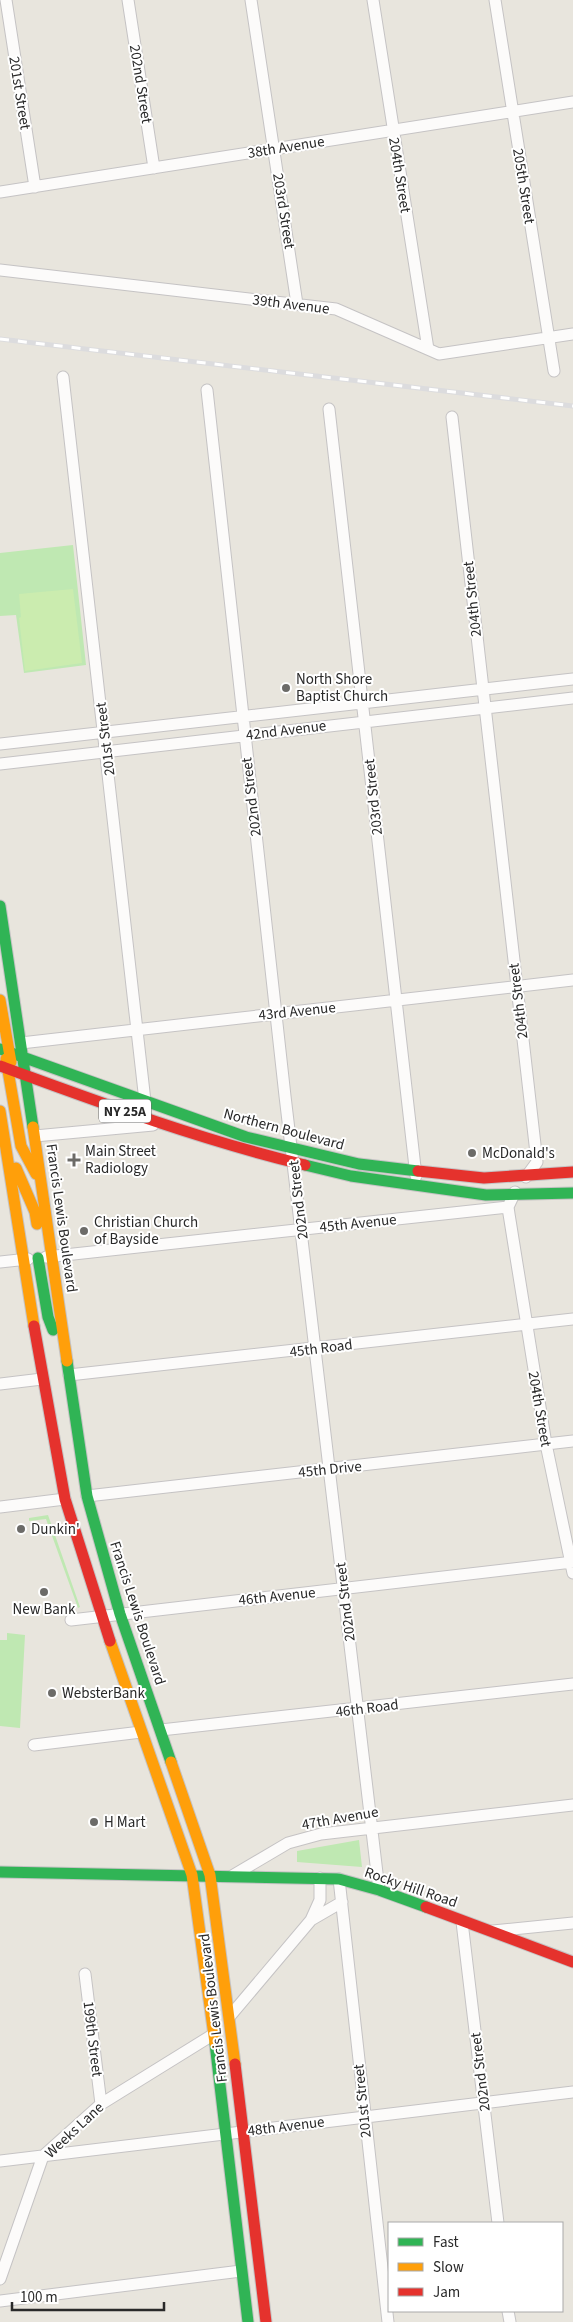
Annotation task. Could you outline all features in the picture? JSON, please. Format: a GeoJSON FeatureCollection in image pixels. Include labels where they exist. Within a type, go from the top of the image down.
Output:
{"type":"FeatureCollection","features":[{"type":"Feature","properties":{"kind":"main road","name":"Francis Lewis Boulevard"},"geometry":{"type":"LineString","coordinates":[[0,906],[23,1057],[24,1075],[35,1136],[40,1181],[44,1257],[70,1375],[87,1496],[120,1614],[210,1875],[230,2016],[242,2132],[266,2322]]}},
{"type":"Feature","properties":{"kind":"main road"},"geometry":{"type":"LineString","coordinates":[[0,1000],[3,1051],[6,1060],[4,1068],[21,1146],[40,1181]]}},
{"type":"Feature","properties":{"kind":"main road","name":"Northern Boulevard"},"geometry":{"type":"LineString","coordinates":[[3,1051],[246,1137],[359,1164],[484,1178],[573,1172]]}},
{"type":"Feature","properties":{"kind":"main road"},"geometry":{"type":"LineString","coordinates":[[3,1051],[24,1075]]}},
{"type":"Feature","properties":{"kind":"main road","name":"Northern Boulevard"},"geometry":{"type":"LineString","coordinates":[[4,1068],[160,1124],[351,1176],[486,1195],[573,1193]]}},
{"type":"Feature","properties":{"kind":"main road","name":"Francis Lewis Boulevard"},"geometry":{"type":"LineString","coordinates":[[0,1111],[2,1142],[24,1259],[42,1379],[65,1499],[101,1616],[192,1875],[214,2034],[248,2322]]}},
{"type":"Feature","properties":{"kind":"main road"},"geometry":{"type":"LineString","coordinates":[[2,1142],[35,1212],[44,1257]]}},
{"type":"Feature","properties":{"kind":"main road"},"geometry":{"type":"LineString","coordinates":[[0,1872],[232,1876]]}},
{"type":"Feature","properties":{"kind":"main road","name":"Rocky Hill Road"},"geometry":{"type":"LineString","coordinates":[[232,1876],[339,1879],[379,1890],[573,1962]]}},
{"type":"Feature","properties":{"kind":"street","name":"201st Street"},"geometry":{"type":"LineString","coordinates":[[6,0],[35,187]]}},
{"type":"Feature","properties":{"kind":"street","name":"202nd Street"},"geometry":{"type":"LineString","coordinates":[[128,0],[154,168]]}},
{"type":"Feature","properties":{"kind":"street","name":"203rd Street"},"geometry":{"type":"LineString","coordinates":[[251,0],[296,304]]}},
{"type":"Feature","properties":{"kind":"street","name":"204th Street"},"geometry":{"type":"LineString","coordinates":[[373,0],[428,349]]}},
{"type":"Feature","properties":{"kind":"street","name":"205th Street"},"geometry":{"type":"LineString","coordinates":[[495,0],[554,371]]}},
{"type":"Feature","properties":{"kind":"street","name":"38th Avenue"},"geometry":{"type":"LineString","coordinates":[[0,192],[573,102]]}},
{"type":"Feature","properties":{"kind":"street","name":"39th Avenue"},"geometry":{"type":"LineString","coordinates":[[0,270],[336,309],[439,354],[573,334]]}},
{"type":"Feature","properties":{"kind":"street","name":"201st Street"},"geometry":{"type":"LineString","coordinates":[[63,377],[107,752],[145,1101]]}},
{"type":"Feature","properties":{"kind":"street","name":"202nd Street"},"geometry":{"type":"LineString","coordinates":[[208,390],[244,735],[379,1890]]}},
{"type":"Feature","properties":{"kind":"street","name":"203rd Street"},"geometry":{"type":"LineString","coordinates":[[329,409],[417,1185]]}},
{"type":"Feature","properties":{"kind":"street","name":"204th Street"},"geometry":{"type":"LineString","coordinates":[[452,417],[537,1162],[514,1194],[508,1207],[546,1444],[572,1566]]}},
{"type":"Feature","properties":{"kind":"street","name":"42nd Avenue"},"geometry":{"type":"LineString","coordinates":[[0,744],[482,691],[573,679]]}},
{"type":"Feature","properties":{"kind":"street","name":"42nd Avenue"},"geometry":{"type":"LineString","coordinates":[[0,764],[573,698]]}},
{"type":"Feature","properties":{"kind":"street","name":"43rd Avenue"},"geometry":{"type":"LineString","coordinates":[[21,1043],[573,980]]}},
{"type":"Feature","properties":{"kind":"street"},"geometry":{"type":"LineString","coordinates":[[35,1136],[160,1124]]}},
{"type":"Feature","properties":{"kind":"street","name":"45th Avenue"},"geometry":{"type":"LineString","coordinates":[[0,1262],[508,1207]]}},
{"type":"Feature","properties":{"kind":"street","name":"45th Road"},"geometry":{"type":"LineString","coordinates":[[70,1375],[573,1319]]}},
{"type":"Feature","properties":{"kind":"street"},"geometry":{"type":"LineString","coordinates":[[0,1384],[42,1379]]}},
{"type":"Feature","properties":{"kind":"street","name":"45th Drive"},"geometry":{"type":"LineString","coordinates":[[87,1496],[573,1441]]}},
{"type":"Feature","properties":{"kind":"street"},"geometry":{"type":"LineString","coordinates":[[0,1507],[65,1499]]}},
{"type":"Feature","properties":{"kind":"street","name":"46th Avenue"},"geometry":{"type":"LineString","coordinates":[[71,1620],[344,1588],[572,1566]]}},
{"type":"Feature","properties":{"kind":"street","name":"46th Road"},"geometry":{"type":"LineString","coordinates":[[161,1730],[573,1684]]}},
{"type":"Feature","properties":{"kind":"street"},"geometry":{"type":"LineString","coordinates":[[34,1745],[142,1732]]}},
{"type":"Feature","properties":{"kind":"street","name":"47th Avenue"},"geometry":{"type":"LineString","coordinates":[[232,1876],[288,1844],[321,1834],[573,1805]]}},
{"type":"Feature","properties":{"kind":"street"},"geometry":{"type":"LineString","coordinates":[[230,2016],[311,1920],[320,1900],[320,1878]]}},
{"type":"Feature","properties":{"kind":"street","name":"201st Street"},"geometry":{"type":"LineString","coordinates":[[339,1879],[388,2322]]}},
{"type":"Feature","properties":{"kind":"street"},"geometry":{"type":"LineString","coordinates":[[311,1920],[342,1902]]}},
{"type":"Feature","properties":{"kind":"street","name":"202nd Street"},"geometry":{"type":"LineString","coordinates":[[462,1922],[498,2222]]}},
{"type":"Feature","properties":{"kind":"street"},"geometry":{"type":"LineString","coordinates":[[490,1931],[573,1923]]}},
{"type":"Feature","properties":{"kind":"street","name":"199th Street"},"geometry":{"type":"LineString","coordinates":[[85,1974],[101,2104]]}},
{"type":"Feature","properties":{"kind":"street","name":"Weeks Lane"},"geometry":{"type":"LineString","coordinates":[[0,2279],[43,2156],[101,2104],[214,2034]]}},
{"type":"Feature","properties":{"kind":"street","name":"48th Avenue"},"geometry":{"type":"LineString","coordinates":[[0,2161],[573,2092]]}},
{"type":"Feature","properties":{"kind":"street"},"geometry":{"type":"LineString","coordinates":[[0,2301],[241,2271]]}},
{"type":"Feature","properties":{"kind":"green space"},"geometry":{"type":"Polygon","coordinates":[[[73,545],[86,665],[24,673],[16,615],[0,616],[0,553],[73,545]]]}},
{"type":"Feature","properties":{"kind":"green space"},"geometry":{"type":"Polygon","coordinates":[[[73,589],[82,663],[25,671],[19,618],[21,617],[19,594],[73,589]]]}},
{"type":"Feature","properties":{"kind":"green space"},"geometry":{"type":"Polygon","coordinates":[[[48,1515],[80,1607],[78,1608],[46,1519],[29,1521],[29,1518],[48,1515]]]}},
{"type":"Feature","properties":{"kind":"green space"},"geometry":{"type":"Polygon","coordinates":[[[7,1633],[25,1635],[20,1728],[0,1726],[0,1640],[7,1640],[7,1633]]]}},
{"type":"Feature","properties":{"kind":"green space"},"geometry":{"type":"Polygon","coordinates":[[[359,1840],[362,1867],[297,1862],[297,1851],[359,1840]]]}},
{"type":"Feature","properties":{"kind":"railway"},"geometry":{"type":"LineString","coordinates":[[0,339],[573,406]]}},
{"type":"Feature","properties":{"kind":"traffic: fast"},"geometry":{"type":"LineString","coordinates":[[0,906],[33,1127]]}},
{"type":"Feature","properties":{"kind":"traffic: fast"},"geometry":{"type":"LineString","coordinates":[[0,1049],[246,1137],[359,1164],[418,1171]]}},
{"type":"Feature","properties":{"kind":"traffic: fast"},"geometry":{"type":"LineString","coordinates":[[305,1165],[351,1176],[486,1195],[573,1193]]}},
{"type":"Feature","properties":{"kind":"traffic: fast"},"geometry":{"type":"LineString","coordinates":[[38,1258],[48,1317],[53,1330]]}},
{"type":"Feature","properties":{"kind":"traffic: fast"},"geometry":{"type":"LineString","coordinates":[[67,1361],[87,1496],[120,1614],[171,1762]]}},
{"type":"Feature","properties":{"kind":"traffic: fast"},"geometry":{"type":"LineString","coordinates":[[0,1872],[339,1879],[379,1890],[426,1907]]}},
{"type":"Feature","properties":{"kind":"traffic: fast"},"geometry":{"type":"LineString","coordinates":[[215,2043],[248,2322]]}},
{"type":"Feature","properties":{"kind":"traffic: slow"},"geometry":{"type":"LineString","coordinates":[[0,1000],[11,1062]]}},
{"type":"Feature","properties":{"kind":"traffic: slow"},"geometry":{"type":"LineString","coordinates":[[6,1059],[21,1146],[36,1174]]}},
{"type":"Feature","properties":{"kind":"traffic: slow"},"geometry":{"type":"LineString","coordinates":[[0,1111],[34,1326]]}},
{"type":"Feature","properties":{"kind":"traffic: slow"},"geometry":{"type":"LineString","coordinates":[[33,1127],[67,1361]]}},
{"type":"Feature","properties":{"kind":"traffic: slow"},"geometry":{"type":"LineString","coordinates":[[16,1168],[35,1212],[37,1224]]}},
{"type":"Feature","properties":{"kind":"traffic: slow"},"geometry":{"type":"LineString","coordinates":[[110,1641],[192,1875],[215,2043]]}},
{"type":"Feature","properties":{"kind":"traffic: slow"},"geometry":{"type":"LineString","coordinates":[[171,1762],[210,1875],[235,2064]]}},
{"type":"Feature","properties":{"kind":"traffic: jam"},"geometry":{"type":"LineString","coordinates":[[0,1066],[189,1132],[305,1165]]}},
{"type":"Feature","properties":{"kind":"traffic: jam"},"geometry":{"type":"LineString","coordinates":[[418,1171],[484,1178],[573,1172]]}},
{"type":"Feature","properties":{"kind":"traffic: jam"},"geometry":{"type":"LineString","coordinates":[[34,1326],[65,1499],[110,1641]]}},
{"type":"Feature","properties":{"kind":"traffic: jam"},"geometry":{"type":"LineString","coordinates":[[426,1907],[573,1962]]}},
{"type":"Feature","properties":{"kind":"traffic: jam"},"geometry":{"type":"LineString","coordinates":[[235,2064],[266,2322]]}},
{"type":"Feature","properties":{"kind":"place","name":"North Shore Baptist Church"},"geometry":{"type":"Point","coordinates":[286,688]}},
{"type":"Feature","properties":{"kind":"place","name":"McDonald's"},"geometry":{"type":"Point","coordinates":[472,1153]}},
{"type":"Feature","properties":{"kind":"place","name":"Main Street Radiology"},"geometry":{"type":"Point","coordinates":[74,1160]}},
{"type":"Feature","properties":{"kind":"place","name":"Christian Church of Bayside"},"geometry":{"type":"Point","coordinates":[84,1231]}},
{"type":"Feature","properties":{"kind":"place","name":"Dunkin'"},"geometry":{"type":"Point","coordinates":[21,1529]}},
{"type":"Feature","properties":{"kind":"place","name":"New Bank"},"geometry":{"type":"Point","coordinates":[44,1592]}},
{"type":"Feature","properties":{"kind":"place","name":"WebsterBank"},"geometry":{"type":"Point","coordinates":[52,1693]}},
{"type":"Feature","properties":{"kind":"place","name":"H Mart"},"geometry":{"type":"Point","coordinates":[94,1822]}}]}
